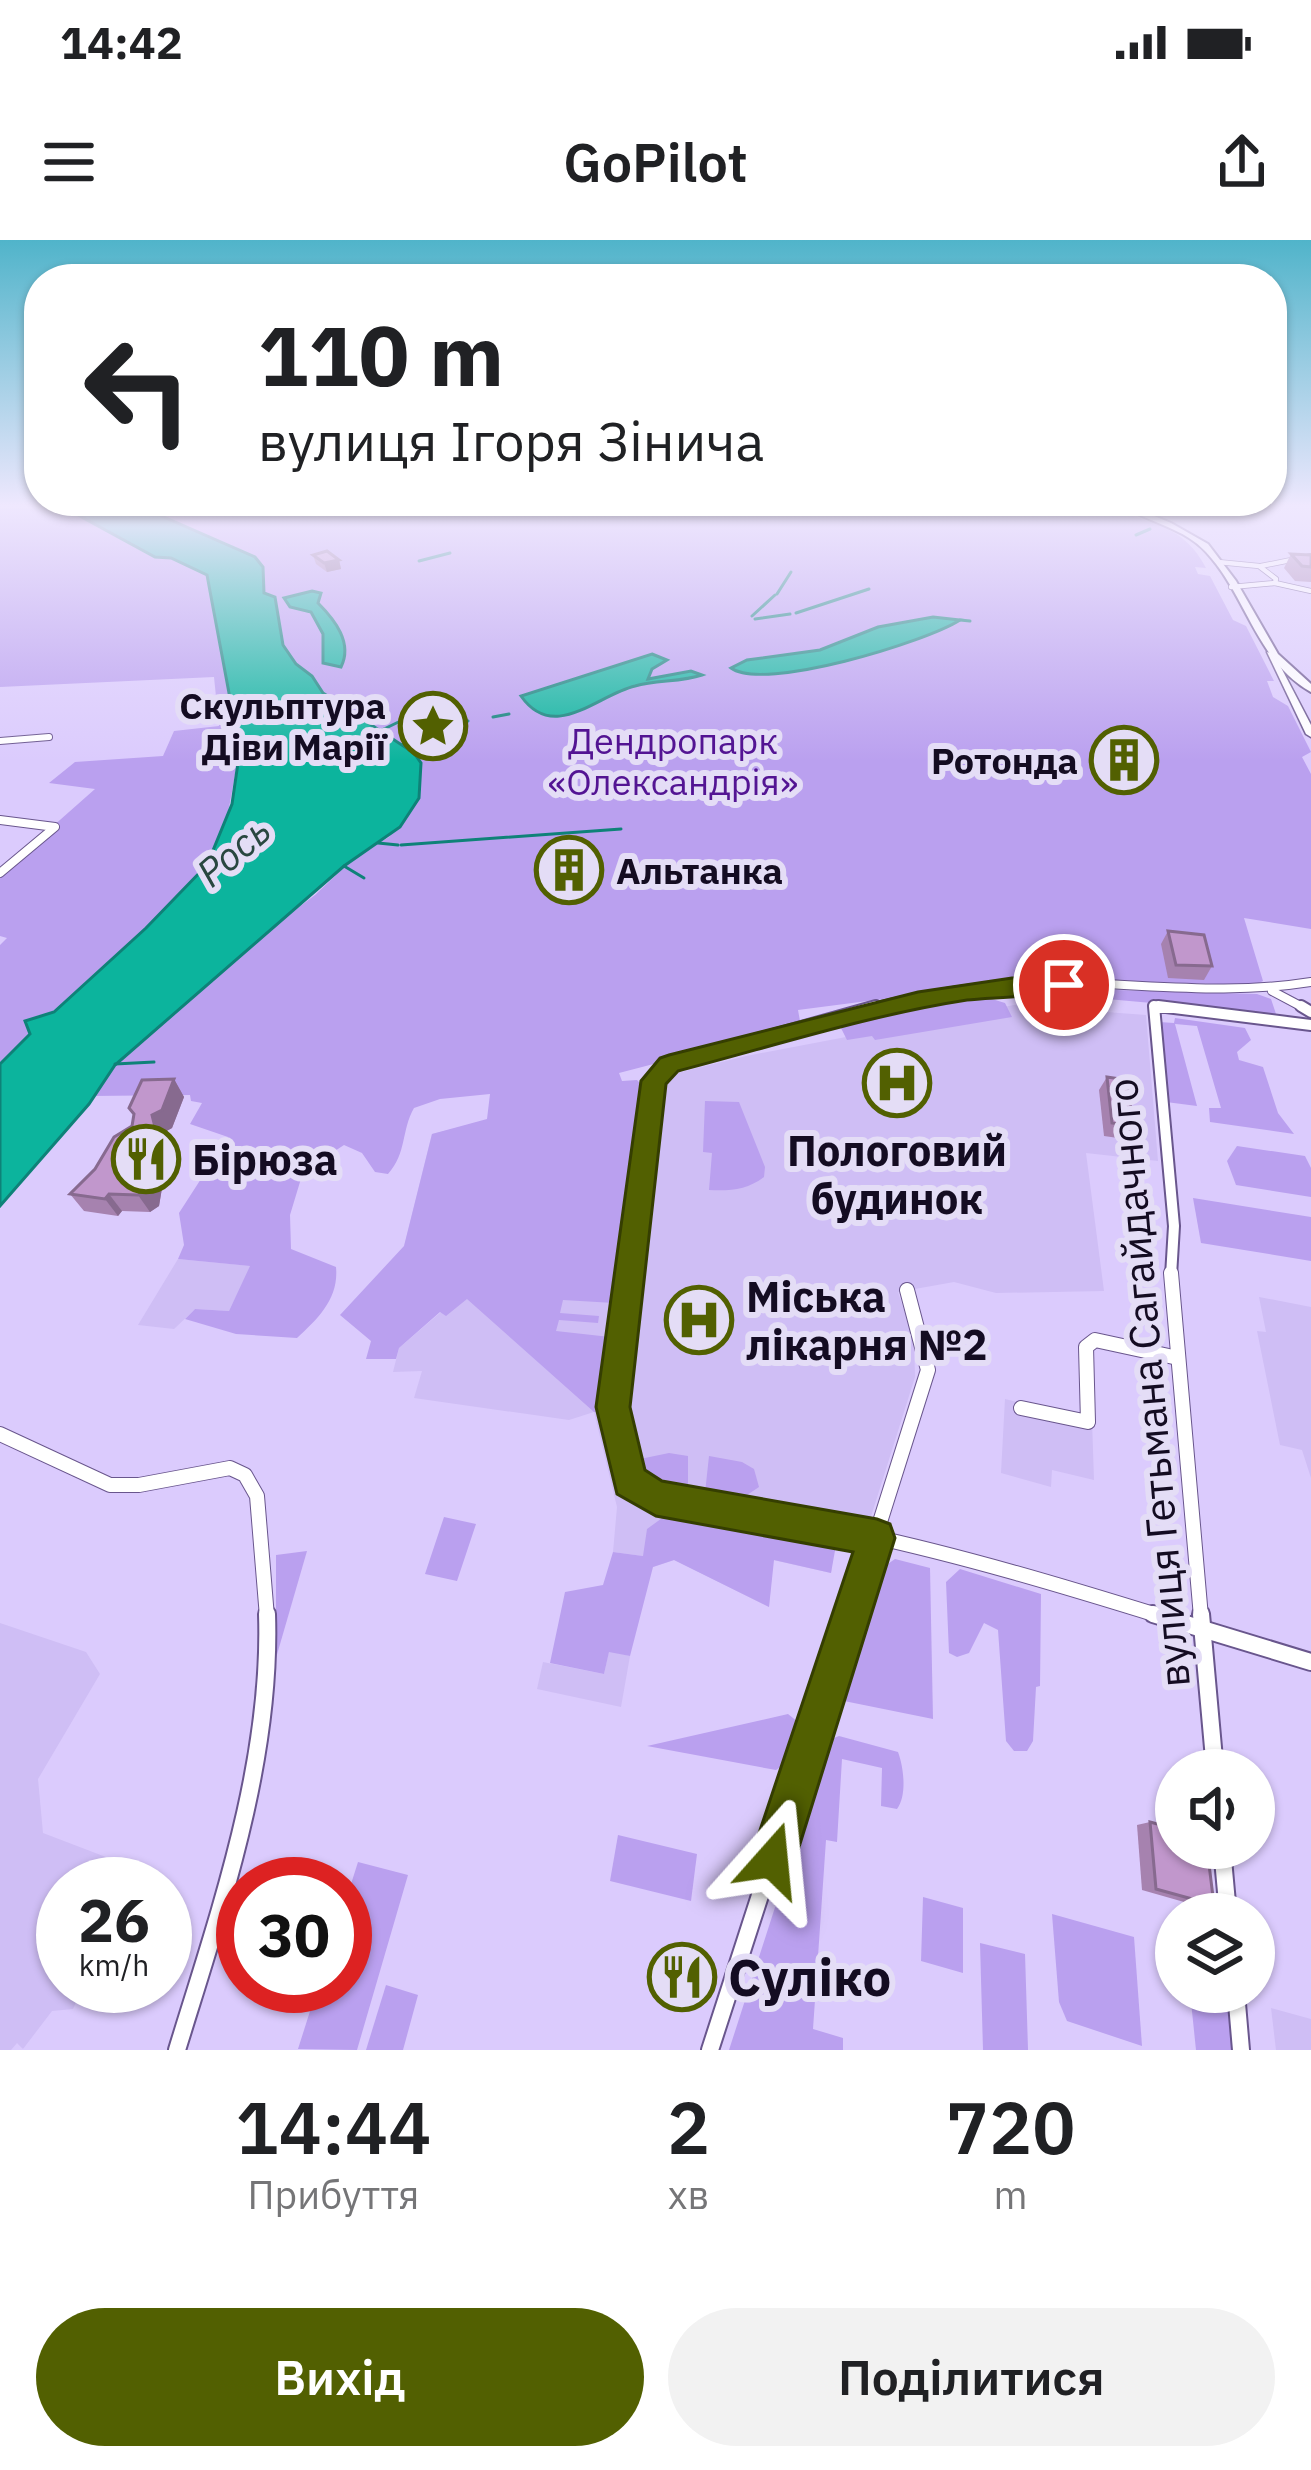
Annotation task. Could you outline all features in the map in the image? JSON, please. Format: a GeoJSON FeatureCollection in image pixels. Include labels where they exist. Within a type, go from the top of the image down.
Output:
{"type":"FeatureCollection","features":[{"type":"Feature","properties":{"kind":"main road"},"geometry":{"type":"LineString","coordinates":[[1234,592],[1311,734]]}},
{"type":"Feature","properties":{"kind":"main road"},"geometry":{"type":"LineString","coordinates":[[1270,654],[1311,689]]}},
{"type":"Feature","properties":{"kind":"street"},"geometry":{"type":"LineString","coordinates":[[0,741],[49,737]]}},
{"type":"Feature","properties":{"kind":"street"},"geometry":{"type":"LineString","coordinates":[[0,820],[55,827],[0,873]]}},
{"type":"Feature","properties":{"kind":"street"},"geometry":{"type":"LineString","coordinates":[[1311,982],[1269,990],[1012,986],[918,1000],[808,1026],[660,1071],[654,1081],[613,1407],[630,1481],[656,1498],[877,1538],[1311,1662]]}},
{"type":"Feature","properties":{"kind":"street"},"geometry":{"type":"LineString","coordinates":[[1269,990],[1311,1012]]}},
{"type":"Feature","properties":{"kind":"street","name":"вулиця Гетьмана Сагайдачного"},"geometry":{"type":"LineString","coordinates":[[1214,1749],[1178,1358],[1172,1204],[1154,1006],[1311,1025]]}},
{"type":"Feature","properties":{"kind":"street"},"geometry":{"type":"LineString","coordinates":[[710,2050],[928,1370],[907,1290]]}},
{"type":"Feature","properties":{"kind":"street"},"geometry":{"type":"LineString","coordinates":[[1021,1408],[1088,1422],[1086,1347],[1095,1340],[1178,1358]]}},
{"type":"Feature","properties":{"kind":"street"},"geometry":{"type":"LineString","coordinates":[[0,1434],[110,1485],[139,1485],[230,1468],[245,1475],[257,1496],[266,1556],[268,1675],[231,1874],[177,2050]]}},
{"type":"Feature","properties":{"kind":"street"},"geometry":{"type":"LineString","coordinates":[[1237,2013],[1240,2050]]}},
{"type":"Feature","properties":{"kind":"shaded area","name":"Міська лікарня №2"},"geometry":{"type":"Polygon","coordinates":[[[1014,1005],[1146,1015],[1158,1161],[1086,1153],[1104,1291],[996,1293],[954,1282],[898,1292],[914,1340],[915,1377],[868,1526],[838,1518],[831,1573],[773,1560],[769,1607],[674,1560],[653,1567],[643,1556],[613,1552],[617,1507],[594,1412],[569,1420],[414,1398],[422,1371],[393,1372],[399,1348],[441,1312],[404,1247],[432,1134],[746,1056],[1014,1005]]]}},
{"type":"Feature","properties":{"kind":"shaded area"},"geometry":{"type":"Polygon","coordinates":[[[178,1259],[251,1266],[229,1311],[195,1309],[174,1329],[138,1325],[178,1259]]]}},
{"type":"Feature","properties":{"kind":"shaded area"},"geometry":{"type":"Polygon","coordinates":[[[1259,1297],[1311,1307],[1311,1478],[1302,1450],[1280,1445],[1257,1331],[1266,1332],[1259,1297]]]}},
{"type":"Feature","properties":{"kind":"shaded area"},"geometry":{"type":"Polygon","coordinates":[[[1005,1399],[1092,1420],[1094,1480],[1052,1470],[1051,1487],[1001,1473],[1005,1399]]]}},
{"type":"Feature","properties":{"kind":"shaded area"},"geometry":{"type":"Polygon","coordinates":[[[0,1623],[86,1652],[100,1674],[38,1779],[43,1833],[106,1857],[36,1857],[36,2013],[50,2013],[23,2049],[17,2043],[11,2050],[0,2050],[0,1623]]]}},
{"type":"Feature","properties":{"kind":"shaded area"},"geometry":{"type":"Polygon","coordinates":[[[609,1651],[630,1656],[621,1707],[537,1689],[543,1662],[604,1674],[609,1651]]]}},
{"type":"Feature","properties":{"kind":"shaded area"},"geometry":{"type":"Polygon","coordinates":[[[1275,2009],[1311,2019],[1311,2050],[1276,2050],[1275,2009]]]}},
{"type":"Feature","properties":{"kind":"green space"},"geometry":{"type":"Polygon","coordinates":[[[0,592],[210,592],[238,737],[230,741],[240,749],[225,823],[204,868],[119,956],[54,1012],[37,1016],[30,1034],[0,1064],[0,945],[7,938],[0,936],[0,873],[95,789],[49,783],[75,762],[163,756],[174,731],[219,726],[214,677],[0,687],[0,592]]]}},
{"type":"Feature","properties":{"kind":"green space","name":"Дендропарк «Олександрія»"},"geometry":{"type":"Polygon","coordinates":[[[1219,592],[1233,620],[1246,626],[1274,681],[1267,681],[1273,697],[1288,706],[1311,752],[1302,757],[1311,774],[1311,929],[1244,918],[1263,981],[1255,985],[1038,979],[798,1010],[800,1021],[792,1028],[619,1073],[622,1081],[637,1080],[646,1089],[614,1303],[563,1300],[560,1313],[599,1316],[598,1323],[559,1320],[556,1331],[610,1337],[601,1412],[594,1412],[467,1299],[446,1316],[440,1312],[399,1348],[396,1359],[366,1359],[371,1341],[340,1315],[404,1246],[432,1134],[487,1119],[490,1094],[440,1099],[414,1108],[388,1174],[375,1172],[362,1153],[344,1145],[303,1172],[290,1215],[291,1249],[336,1267],[336,1278],[326,1307],[297,1338],[236,1334],[185,1319],[195,1309],[229,1311],[250,1266],[178,1259],[184,1245],[179,1213],[228,1137],[190,1124],[202,1103],[191,1101],[190,1095],[91,1096],[115,1064],[263,934],[353,859],[389,837],[420,798],[421,763],[414,753],[323,693],[284,647],[275,597],[264,593],[1219,592]]]}},
{"type":"Feature","properties":{"kind":"green space"},"geometry":{"type":"Polygon","coordinates":[[[1045,988],[1257,994],[1271,999],[1276,1014],[1040,993],[1045,988]]]}},
{"type":"Feature","properties":{"kind":"green space"},"geometry":{"type":"Polygon","coordinates":[[[979,995],[1005,1003],[1012,1017],[875,1040],[872,1036],[847,1040],[840,1026],[919,1004],[979,995]]]}},
{"type":"Feature","properties":{"kind":"green space"},"geometry":{"type":"Polygon","coordinates":[[[1175,1018],[1245,1028],[1251,1040],[1237,1052],[1239,1060],[1263,1067],[1278,1113],[1294,1134],[1210,1122],[1209,1108],[1221,1108],[1197,1026],[1175,1024],[1197,1106],[1166,1102],[1159,1022],[1174,1023],[1175,1018]]]}},
{"type":"Feature","properties":{"kind":"green space"},"geometry":{"type":"Polygon","coordinates":[[[705,1101],[739,1102],[765,1167],[764,1177],[738,1189],[709,1190],[712,1153],[703,1152],[705,1101]]]}},
{"type":"Feature","properties":{"kind":"green space"},"geometry":{"type":"Polygon","coordinates":[[[1237,1146],[1305,1156],[1311,1168],[1311,1197],[1236,1185],[1227,1161],[1237,1146]]]}},
{"type":"Feature","properties":{"kind":"green space"},"geometry":{"type":"Polygon","coordinates":[[[1193,1198],[1311,1217],[1311,1261],[1201,1243],[1193,1198]]]}},
{"type":"Feature","properties":{"kind":"green space"},"geometry":{"type":"Polygon","coordinates":[[[669,1453],[688,1456],[688,1489],[655,1484],[639,1470],[640,1459],[669,1453]]]}},
{"type":"Feature","properties":{"kind":"green space"},"geometry":{"type":"Polygon","coordinates":[[[709,1456],[754,1469],[759,1487],[744,1497],[705,1493],[709,1456]]]}},
{"type":"Feature","properties":{"kind":"green space"},"geometry":{"type":"Polygon","coordinates":[[[669,1513],[688,1516],[688,1523],[836,1545],[831,1573],[774,1560],[769,1607],[674,1560],[653,1567],[630,1656],[609,1652],[604,1674],[550,1663],[565,1592],[603,1585],[613,1552],[643,1556],[647,1529],[669,1513]]]}},
{"type":"Feature","properties":{"kind":"green space"},"geometry":{"type":"Polygon","coordinates":[[[444,1517],[476,1524],[457,1581],[425,1574],[444,1517]]]}},
{"type":"Feature","properties":{"kind":"green space"},"geometry":{"type":"Polygon","coordinates":[[[307,1551],[276,1658],[276,1555],[307,1551]]]}},
{"type":"Feature","properties":{"kind":"green space"},"geometry":{"type":"Polygon","coordinates":[[[895,1559],[930,1568],[933,1719],[844,1701],[879,1570],[895,1559]]]}},
{"type":"Feature","properties":{"kind":"green space"},"geometry":{"type":"Polygon","coordinates":[[[960,1569],[1041,1594],[1040,1686],[1036,1687],[1033,1741],[1027,1751],[1014,1751],[1006,1741],[998,1630],[984,1623],[969,1653],[957,1657],[949,1653],[946,1582],[960,1569]]]}},
{"type":"Feature","properties":{"kind":"green space"},"geometry":{"type":"Polygon","coordinates":[[[788,1714],[798,1722],[785,1764],[776,1770],[647,1746],[788,1714]]]}},
{"type":"Feature","properties":{"kind":"green space"},"geometry":{"type":"Polygon","coordinates":[[[839,1736],[898,1752],[903,1782],[897,1809],[881,1806],[882,1768],[842,1759],[837,1842],[826,1840],[813,2029],[843,2038],[843,2050],[729,2050],[829,1740],[839,1736]]]}},
{"type":"Feature","properties":{"kind":"green space"},"geometry":{"type":"Polygon","coordinates":[[[618,1835],[697,1854],[691,1901],[610,1881],[618,1835]]]}},
{"type":"Feature","properties":{"kind":"green space"},"geometry":{"type":"Polygon","coordinates":[[[372,1866],[408,1875],[372,1999],[372,1866]]]}},
{"type":"Feature","properties":{"kind":"green space"},"geometry":{"type":"Polygon","coordinates":[[[923,1897],[963,1908],[963,1973],[921,1961],[923,1897]]]}},
{"type":"Feature","properties":{"kind":"green space"},"geometry":{"type":"Polygon","coordinates":[[[1052,1914],[1134,1937],[1142,2046],[1067,2021],[1059,2002],[1052,1914]]]}},
{"type":"Feature","properties":{"kind":"green space"},"geometry":{"type":"Polygon","coordinates":[[[980,1943],[1025,1954],[1028,2050],[983,2050],[980,1943]]]}},
{"type":"Feature","properties":{"kind":"green space"},"geometry":{"type":"Polygon","coordinates":[[[386,1985],[418,1995],[403,2050],[366,2050],[386,1985]]]}},
{"type":"Feature","properties":{"kind":"green space"},"geometry":{"type":"Polygon","coordinates":[[[309,2013],[368,2013],[357,2050],[298,2049],[309,2013]]]}},
{"type":"Feature","properties":{"kind":"green space"},"geometry":{"type":"Polygon","coordinates":[[[1192,2013],[1228,2013],[1232,2050],[1196,2050],[1192,2013]]]}},
{"type":"Feature","properties":{"kind":"water","name":"Рось"},"geometry":{"type":"Polygon","coordinates":[[[210,592],[264,592],[275,597],[283,645],[323,693],[414,753],[421,763],[419,798],[400,827],[344,866],[115,1065],[89,1104],[0,1206],[0,1064],[30,1034],[25,1021],[54,1012],[207,865],[232,804],[240,749],[238,743],[228,741],[237,736],[210,592]]]}},
{"type":"Feature","properties":{"kind":"water"},"geometry":{"type":"Polygon","coordinates":[[[321,593],[318,603],[340,632],[345,649],[341,667],[323,663],[323,634],[311,612],[290,607],[284,598],[321,593]]]}},
{"type":"Feature","properties":{"kind":"water"},"geometry":{"type":"Polygon","coordinates":[[[933,617],[960,620],[881,651],[809,669],[749,674],[731,668],[747,660],[820,650],[878,627],[933,617]]]}},
{"type":"Feature","properties":{"kind":"water"},"geometry":{"type":"Polygon","coordinates":[[[652,654],[667,660],[652,669],[648,679],[691,671],[702,675],[635,686],[562,716],[547,716],[521,696],[652,654]]]}},
{"type":"Feature","properties":{"kind":"building"},"geometry":{"type":"Polygon","coordinates":[[[1168,931],[1204,935],[1212,966],[1176,965],[1168,931]]]}},
{"type":"Feature","properties":{"kind":"building"},"geometry":{"type":"Polygon","coordinates":[[[1107,1077],[1127,1080],[1133,1126],[1112,1123],[1107,1077]]]}},
{"type":"Feature","properties":{"kind":"building"},"geometry":{"type":"Polygon","coordinates":[[[174,1079],[162,1110],[152,1115],[157,1135],[147,1189],[138,1195],[109,1194],[105,1199],[70,1194],[95,1169],[114,1137],[132,1126],[134,1114],[129,1108],[142,1080],[174,1079]]]}},
{"type":"Feature","properties":{"kind":"building"},"geometry":{"type":"Polygon","coordinates":[[[1150,1822],[1155,1823],[1155,1869],[1210,1869],[1213,1893],[1156,1889],[1150,1822]]]}},
{"type":"Feature","properties":{"kind":"waterway"},"geometry":{"type":"LineString","coordinates":[[796,613],[858,592]]}},
{"type":"Feature","properties":{"kind":"waterway"},"geometry":{"type":"LineString","coordinates":[[752,616],[775,595]]}},
{"type":"Feature","properties":{"kind":"waterway"},"geometry":{"type":"LineString","coordinates":[[755,619],[790,614]]}},
{"type":"Feature","properties":{"kind":"waterway"},"geometry":{"type":"LineString","coordinates":[[960,620],[970,621]]}},
{"type":"Feature","properties":{"kind":"waterway"},"geometry":{"type":"LineString","coordinates":[[382,730],[419,712],[468,721]]}},
{"type":"Feature","properties":{"kind":"waterway"},"geometry":{"type":"LineString","coordinates":[[493,717],[509,714]]}},
{"type":"Feature","properties":{"kind":"waterway"},"geometry":{"type":"LineString","coordinates":[[403,744],[466,723]]}},
{"type":"Feature","properties":{"kind":"waterway"},"geometry":{"type":"LineString","coordinates":[[401,845],[621,829]]}},
{"type":"Feature","properties":{"kind":"waterway"},"geometry":{"type":"LineString","coordinates":[[378,843],[398,845]]}},
{"type":"Feature","properties":{"kind":"waterway"},"geometry":{"type":"LineString","coordinates":[[344,866],[364,878]]}},
{"type":"Feature","properties":{"kind":"waterway"},"geometry":{"type":"LineString","coordinates":[[115,1064],[154,1062]]}},
{"type":"Feature","properties":{"kind":"place","name":"Скульптура Діви Марії"},"geometry":{"type":"Point","coordinates":[433,726]}},
{"type":"Feature","properties":{"kind":"place","name":"Ротонда"},"geometry":{"type":"Point","coordinates":[1124,760]}},
{"type":"Feature","properties":{"kind":"place","name":"Альтанка"},"geometry":{"type":"Point","coordinates":[569,870]}},
{"type":"Feature","properties":{"kind":"place","name":"Пологовий будинок"},"geometry":{"type":"Point","coordinates":[897,1083]}},
{"type":"Feature","properties":{"kind":"place","name":"Бірюза"},"geometry":{"type":"Point","coordinates":[146,1159]}},
{"type":"Feature","properties":{"kind":"place","name":"Міська лікарня №2"},"geometry":{"type":"Point","coordinates":[699,1320]}},
{"type":"Feature","properties":{"kind":"place","name":"Суліко"},"geometry":{"type":"Point","coordinates":[682,1977]}},
{"type":"Feature","properties":{"kind":"route"},"geometry":{"type":"LineString","coordinates":[[772,1860],[877,1538],[656,1498],[630,1481],[613,1407],[654,1081],[669,1064],[918,1000],[1036,983],[1064,985]]}}]}
